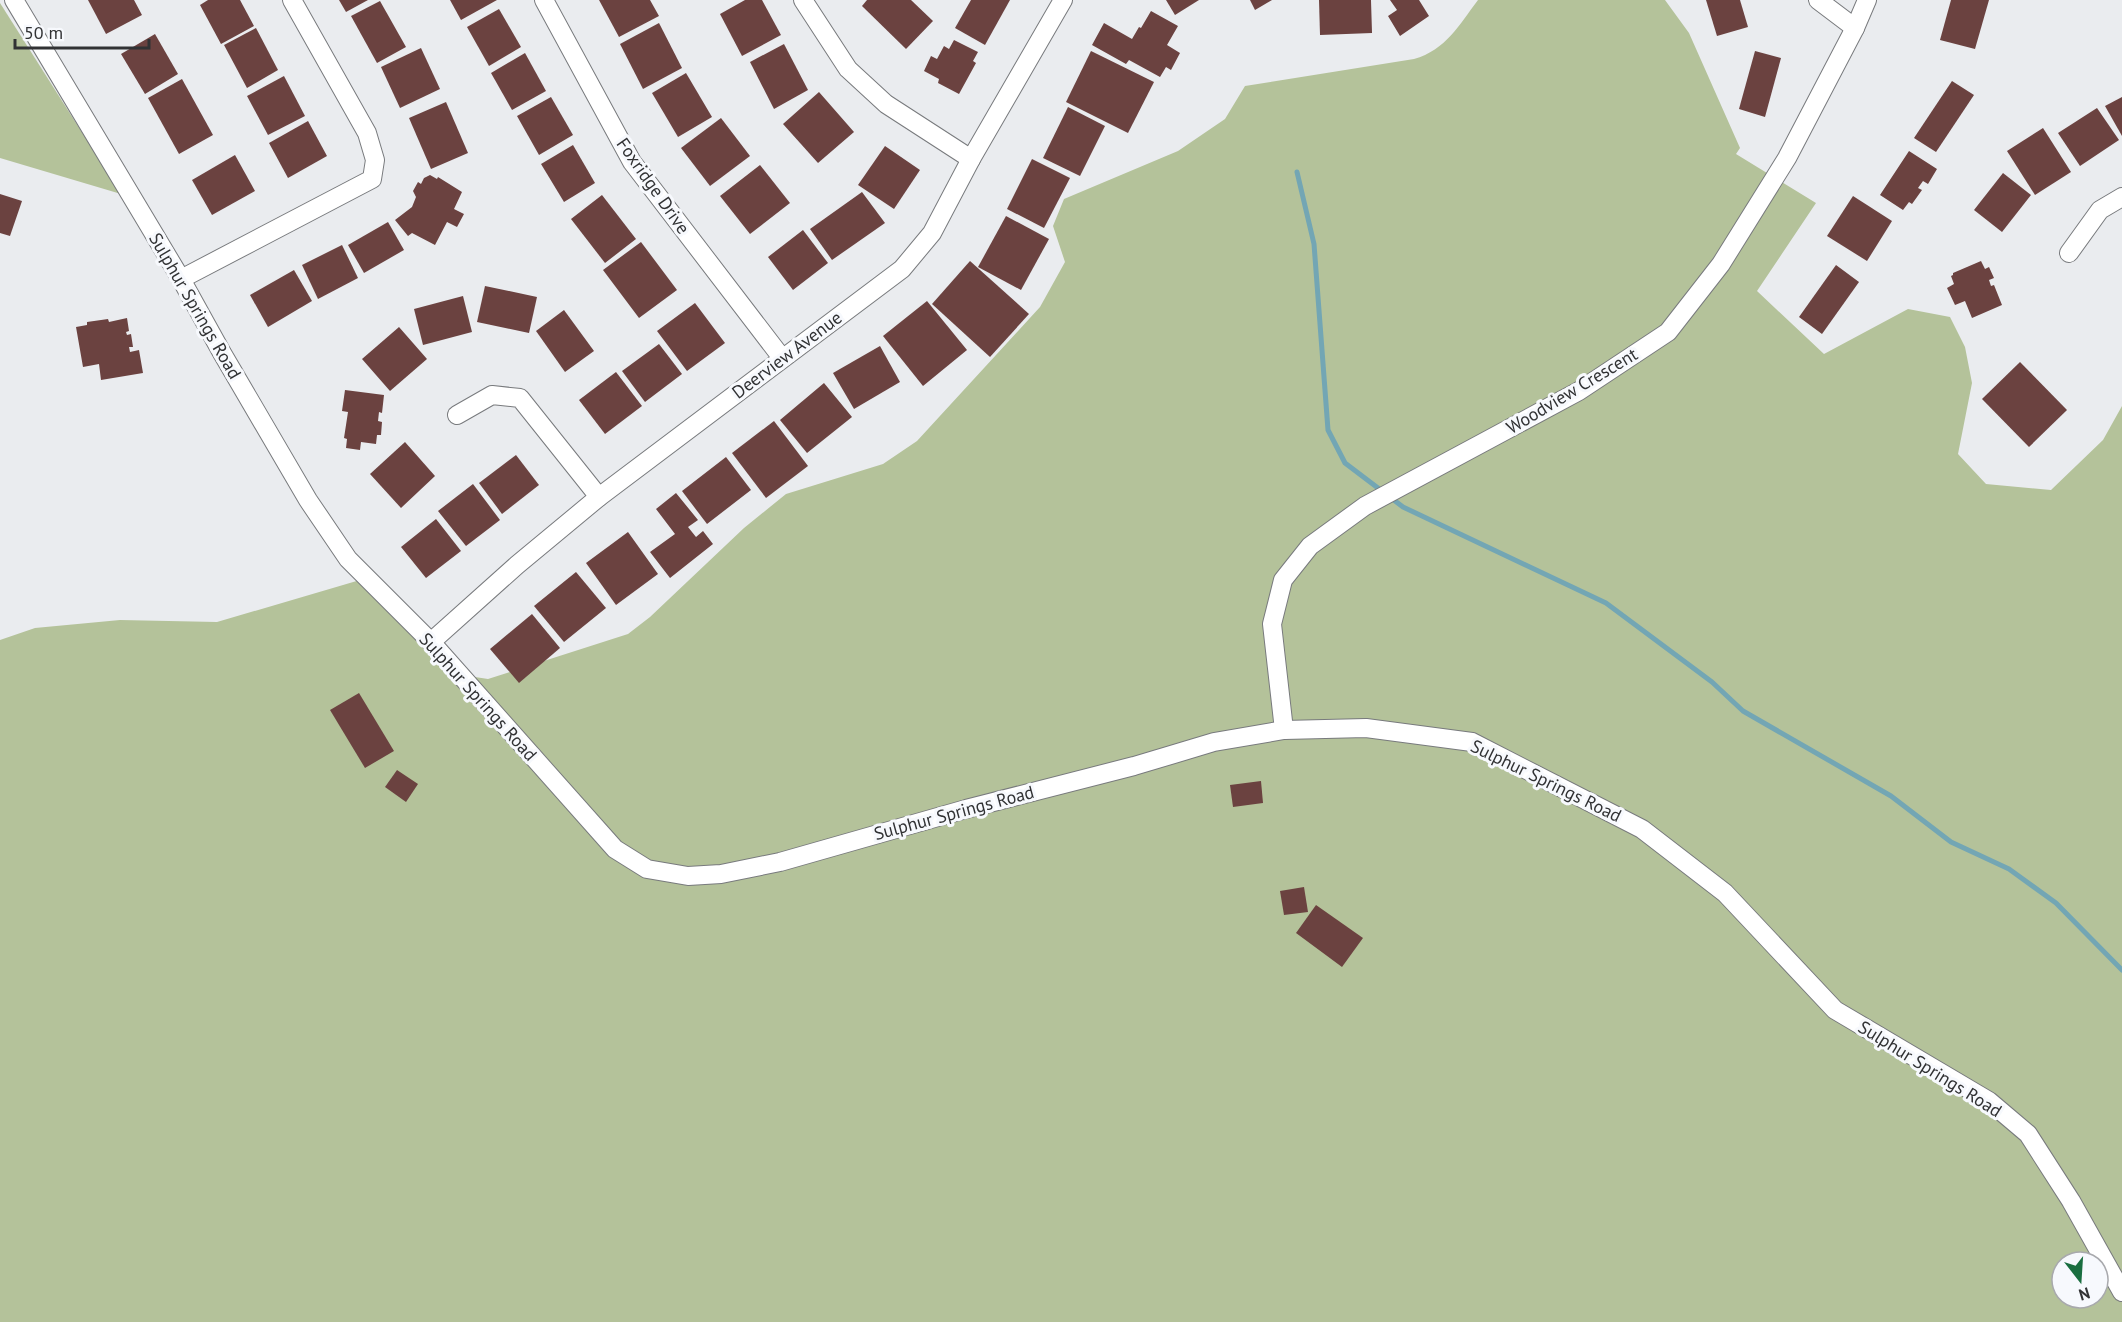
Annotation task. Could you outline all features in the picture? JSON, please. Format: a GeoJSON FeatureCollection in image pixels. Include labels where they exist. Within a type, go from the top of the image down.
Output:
{"type":"FeatureCollection","features":[{"type":"Feature","properties":{"kind":"street","name":"Sulphur Springs Road"},"geometry":{"type":"LineString","coordinates":[[14,0],[181,279],[303,490],[348,559],[431,642],[615,849],[647,869],[688,876],[721,874],[780,862],[1214,742],[1284,730],[1366,728],[1472,742],[1642,829],[1725,893],[1835,1010],[1989,1101],[2028,1134],[2071,1201],[2122,1292]]}},
{"type":"Feature","properties":{"kind":"street"},"geometry":{"type":"LineString","coordinates":[[181,279],[372,179],[375,160],[367,133],[292,0]]}},
{"type":"Feature","properties":{"kind":"street","name":"Foxridge Drive"},"geometry":{"type":"LineString","coordinates":[[544,0],[632,162],[782,358]]}},
{"type":"Feature","properties":{"kind":"street"},"geometry":{"type":"LineString","coordinates":[[803,0],[848,69],[886,104],[971,159]]}},
{"type":"Feature","properties":{"kind":"street","name":"Deerview Avenue"},"geometry":{"type":"LineString","coordinates":[[431,642],[517,565],[599,497],[902,269],[932,233],[971,159],[1063,0]]}},
{"type":"Feature","properties":{"kind":"street"},"geometry":{"type":"LineString","coordinates":[[1818,0],[1855,28]]}},
{"type":"Feature","properties":{"kind":"street","name":"Woodview Crescent"},"geometry":{"type":"LineString","coordinates":[[1284,730],[1272,624],[1283,580],[1310,546],[1365,506],[1580,391],[1668,332],[1721,264],[1781,168],[1855,28],[1867,0]]}},
{"type":"Feature","properties":{"kind":"street"},"geometry":{"type":"LineString","coordinates":[[2068,253],[2100,210],[2122,197]]}},
{"type":"Feature","properties":{"kind":"street"},"geometry":{"type":"LineString","coordinates":[[457,415],[492,395],[520,398],[599,497]]}},
{"type":"Feature","properties":{"kind":"green space"},"geometry":{"type":"Polygon","coordinates":[[[1478,0],[1665,0],[1689,33],[1740,148],[1736,154],[1816,203],[1757,291],[1824,354],[1908,309],[1950,317],[1965,347],[1972,383],[1958,454],[1986,484],[2051,490],[2103,440],[2122,406],[2122,1322],[0,1322],[0,640],[35,628],[120,620],[217,622],[360,580],[449,673],[488,679],[628,634],[650,617],[744,528],[786,494],[883,464],[917,441],[1040,307],[1065,262],[1053,226],[1064,199],[1178,151],[1225,119],[1245,86],[1414,59],[1435,50],[1458,27],[1478,0]]]}},
{"type":"Feature","properties":{"kind":"green space"},"geometry":{"type":"Polygon","coordinates":[[[0,3],[121,194],[0,158],[0,3]]]}},
{"type":"Feature","properties":{"kind":"building"},"geometry":{"type":"Polygon","coordinates":[[[88,0],[134,0],[142,15],[106,34],[88,0]]]}},
{"type":"Feature","properties":{"kind":"building"},"geometry":{"type":"Polygon","coordinates":[[[208,0],[240,0],[254,26],[221,44],[200,5],[208,0]]]}},
{"type":"Feature","properties":{"kind":"building"},"geometry":{"type":"Polygon","coordinates":[[[339,0],[368,0],[346,12],[339,0]]]}},
{"type":"Feature","properties":{"kind":"building"},"geometry":{"type":"Polygon","coordinates":[[[450,0],[497,0],[461,20],[450,0]]]}},
{"type":"Feature","properties":{"kind":"building"},"geometry":{"type":"Polygon","coordinates":[[[599,0],[650,0],[659,16],[619,37],[599,0]]]}},
{"type":"Feature","properties":{"kind":"building"},"geometry":{"type":"Polygon","coordinates":[[[745,0],[762,0],[781,35],[742,56],[720,14],[745,0]]]}},
{"type":"Feature","properties":{"kind":"building"},"geometry":{"type":"Polygon","coordinates":[[[867,0],[911,0],[933,21],[906,49],[862,6],[867,0]]]}},
{"type":"Feature","properties":{"kind":"building"},"geometry":{"type":"Polygon","coordinates":[[[971,0],[1010,0],[985,45],[955,28],[971,0]]]}},
{"type":"Feature","properties":{"kind":"building"},"geometry":{"type":"Polygon","coordinates":[[[1166,0],[1199,0],[1175,15],[1166,0]]]}},
{"type":"Feature","properties":{"kind":"building"},"geometry":{"type":"Polygon","coordinates":[[[1250,0],[1272,0],[1255,10],[1250,0]]]}},
{"type":"Feature","properties":{"kind":"building"},"geometry":{"type":"Polygon","coordinates":[[[1319,0],[1371,0],[1372,33],[1320,35],[1319,0]]]}},
{"type":"Feature","properties":{"kind":"building"},"geometry":{"type":"Polygon","coordinates":[[[1390,0],[1419,0],[1429,16],[1400,36],[1388,16],[1397,10],[1390,0]]]}},
{"type":"Feature","properties":{"kind":"building"},"geometry":{"type":"Polygon","coordinates":[[[1706,0],[1740,0],[1748,27],[1717,36],[1706,0]]]}},
{"type":"Feature","properties":{"kind":"building"},"geometry":{"type":"Polygon","coordinates":[[[1951,0],[1989,0],[1975,49],[1940,40],[1951,0]]]}},
{"type":"Feature","properties":{"kind":"building"},"geometry":{"type":"Polygon","coordinates":[[[380,1],[406,47],[377,63],[351,16],[380,1]]]}},
{"type":"Feature","properties":{"kind":"building"},"geometry":{"type":"Polygon","coordinates":[[[499,9],[521,47],[489,66],[467,27],[499,9]]]}},
{"type":"Feature","properties":{"kind":"building"},"geometry":{"type":"Polygon","coordinates":[[[1151,11],[1178,26],[1167,45],[1180,53],[1171,70],[1166,67],[1160,77],[1129,60],[1126,64],[1092,45],[1104,23],[1132,39],[1151,11]]]}},
{"type":"Feature","properties":{"kind":"building"},"geometry":{"type":"Polygon","coordinates":[[[659,23],[682,68],[643,89],[620,44],[659,23]]]}},
{"type":"Feature","properties":{"kind":"building"},"geometry":{"type":"Polygon","coordinates":[[[256,28],[278,70],[247,88],[224,45],[256,28]]]}},
{"type":"Feature","properties":{"kind":"building"},"geometry":{"type":"Polygon","coordinates":[[[155,34],[178,74],[145,94],[121,54],[155,34]]]}},
{"type":"Feature","properties":{"kind":"building"},"geometry":{"type":"Polygon","coordinates":[[[954,40],[978,52],[973,61],[976,63],[959,94],[938,83],[939,79],[924,71],[931,56],[937,59],[944,46],[949,49],[954,40]]]}},
{"type":"Feature","properties":{"kind":"building"},"geometry":{"type":"Polygon","coordinates":[[[784,44],[808,90],[774,109],[750,62],[784,44]]]}},
{"type":"Feature","properties":{"kind":"building"},"geometry":{"type":"Polygon","coordinates":[[[421,48],[440,89],[400,108],[381,67],[421,48]]]}},
{"type":"Feature","properties":{"kind":"building"},"geometry":{"type":"Polygon","coordinates":[[[1091,51],[1154,82],[1128,133],[1066,102],[1091,51]]]}},
{"type":"Feature","properties":{"kind":"building"},"geometry":{"type":"Polygon","coordinates":[[[1755,51],[1781,58],[1765,117],[1739,109],[1755,51]]]}},
{"type":"Feature","properties":{"kind":"building"},"geometry":{"type":"Polygon","coordinates":[[[525,53],[546,91],[512,110],[491,73],[525,53]]]}},
{"type":"Feature","properties":{"kind":"building"},"geometry":{"type":"Polygon","coordinates":[[[686,73],[712,117],[678,137],[652,93],[686,73]]]}},
{"type":"Feature","properties":{"kind":"building"},"geometry":{"type":"Polygon","coordinates":[[[284,76],[305,116],[268,135],[247,96],[284,76]]]}},
{"type":"Feature","properties":{"kind":"building"},"geometry":{"type":"Polygon","coordinates":[[[182,79],[213,135],[179,154],[148,98],[182,79]]]}},
{"type":"Feature","properties":{"kind":"building"},"geometry":{"type":"Polygon","coordinates":[[[1952,81],[1974,95],[1936,152],[1914,138],[1952,81]]]}},
{"type":"Feature","properties":{"kind":"building"},"geometry":{"type":"Polygon","coordinates":[[[819,92],[854,132],[818,163],[783,124],[819,92]]]}},
{"type":"Feature","properties":{"kind":"building"},"geometry":{"type":"Polygon","coordinates":[[[551,97],[573,135],[539,155],[517,116],[551,97]]]}},
{"type":"Feature","properties":{"kind":"building"},"geometry":{"type":"Polygon","coordinates":[[[2122,97],[2122,136],[2105,106],[2122,97]]]}},
{"type":"Feature","properties":{"kind":"building"},"geometry":{"type":"Polygon","coordinates":[[[446,102],[468,153],[431,169],[409,118],[446,102]]]}},
{"type":"Feature","properties":{"kind":"building"},"geometry":{"type":"Polygon","coordinates":[[[1068,107],[1105,126],[1080,176],[1043,158],[1068,107]]]}},
{"type":"Feature","properties":{"kind":"building"},"geometry":{"type":"Polygon","coordinates":[[[2097,108],[2119,140],[2080,166],[2058,133],[2097,108]]]}},
{"type":"Feature","properties":{"kind":"building"},"geometry":{"type":"Polygon","coordinates":[[[721,118],[750,156],[710,186],[681,148],[721,118]]]}},
{"type":"Feature","properties":{"kind":"building"},"geometry":{"type":"Polygon","coordinates":[[[308,121],[327,156],[288,178],[269,143],[308,121]]]}},
{"type":"Feature","properties":{"kind":"building"},"geometry":{"type":"Polygon","coordinates":[[[2043,128],[2071,172],[2035,195],[2007,151],[2043,128]]]}},
{"type":"Feature","properties":{"kind":"building"},"geometry":{"type":"Polygon","coordinates":[[[573,145],[595,183],[564,202],[541,164],[573,145]]]}},
{"type":"Feature","properties":{"kind":"building"},"geometry":{"type":"Polygon","coordinates":[[[885,146],[920,170],[894,209],[858,185],[885,146]]]}},
{"type":"Feature","properties":{"kind":"building"},"geometry":{"type":"Polygon","coordinates":[[[1909,151],[1937,169],[1928,184],[1923,181],[1918,188],[1922,190],[1912,204],[1909,202],[1903,210],[1880,195],[1909,151]]]}},
{"type":"Feature","properties":{"kind":"building"},"geometry":{"type":"Polygon","coordinates":[[[235,155],[255,191],[212,215],[192,180],[235,155]]]}},
{"type":"Feature","properties":{"kind":"building"},"geometry":{"type":"Polygon","coordinates":[[[1032,159],[1070,178],[1044,228],[1007,209],[1032,159]]]}},
{"type":"Feature","properties":{"kind":"building"},"geometry":{"type":"Polygon","coordinates":[[[760,165],[790,203],[750,234],[720,196],[760,165]]]}},
{"type":"Feature","properties":{"kind":"building"},"geometry":{"type":"Polygon","coordinates":[[[2003,173],[2031,195],[2002,232],[1974,210],[2003,173]]]}},
{"type":"Feature","properties":{"kind":"building"},"geometry":{"type":"Polygon","coordinates":[[[430,175],[437,179],[438,177],[462,192],[454,209],[464,214],[457,227],[447,222],[435,245],[412,233],[408,236],[395,220],[412,207],[416,197],[413,191],[418,182],[421,184],[424,178],[430,175]]]}},
{"type":"Feature","properties":{"kind":"building"},"geometry":{"type":"Polygon","coordinates":[[[862,192],[885,223],[832,260],[810,229],[862,192]]]}},
{"type":"Feature","properties":{"kind":"building"},"geometry":{"type":"Polygon","coordinates":[[[0,194],[22,201],[10,236],[0,233],[0,194]]]}},
{"type":"Feature","properties":{"kind":"building"},"geometry":{"type":"Polygon","coordinates":[[[602,195],[636,239],[605,263],[571,219],[602,195]]]}},
{"type":"Feature","properties":{"kind":"building"},"geometry":{"type":"Polygon","coordinates":[[[1853,196],[1892,221],[1867,261],[1827,236],[1853,196]]]}},
{"type":"Feature","properties":{"kind":"building"},"geometry":{"type":"Polygon","coordinates":[[[1006,216],[1049,239],[1021,290],[978,267],[1006,216]]]}},
{"type":"Feature","properties":{"kind":"building"},"geometry":{"type":"Polygon","coordinates":[[[388,222],[404,250],[364,273],[348,245],[388,222]]]}},
{"type":"Feature","properties":{"kind":"building"},"geometry":{"type":"Polygon","coordinates":[[[803,230],[828,263],[793,290],[768,257],[803,230]]]}},
{"type":"Feature","properties":{"kind":"building"},"geometry":{"type":"Polygon","coordinates":[[[641,242],[677,290],[639,318],[603,270],[641,242]]]}},
{"type":"Feature","properties":{"kind":"building"},"geometry":{"type":"Polygon","coordinates":[[[342,245],[358,278],[318,299],[302,265],[342,245]]]}},
{"type":"Feature","properties":{"kind":"building"},"geometry":{"type":"Polygon","coordinates":[[[970,261],[1029,314],[990,357],[932,304],[970,261]]]}},
{"type":"Feature","properties":{"kind":"building"},"geometry":{"type":"Polygon","coordinates":[[[1981,261],[1985,269],[1989,267],[1994,278],[1989,280],[1991,286],[1994,285],[2002,305],[1972,318],[1965,301],[1955,305],[1947,288],[1954,284],[1951,276],[1953,273],[1981,261]]]}},
{"type":"Feature","properties":{"kind":"building"},"geometry":{"type":"Polygon","coordinates":[[[1836,265],[1859,282],[1822,334],[1799,317],[1836,265]]]}},
{"type":"Feature","properties":{"kind":"building"},"geometry":{"type":"Polygon","coordinates":[[[294,270],[312,301],[268,327],[250,295],[294,270]]]}},
{"type":"Feature","properties":{"kind":"building"},"geometry":{"type":"Polygon","coordinates":[[[485,286],[537,297],[529,333],[477,322],[485,286]]]}},
{"type":"Feature","properties":{"kind":"building"},"geometry":{"type":"Polygon","coordinates":[[[463,296],[472,332],[423,345],[414,309],[463,296]]]}},
{"type":"Feature","properties":{"kind":"building"},"geometry":{"type":"Polygon","coordinates":[[[927,301],[967,350],[923,386],[883,336],[927,301]]]}},
{"type":"Feature","properties":{"kind":"building"},"geometry":{"type":"Polygon","coordinates":[[[695,303],[725,343],[687,371],[657,331],[695,303]]]}},
{"type":"Feature","properties":{"kind":"building"},"geometry":{"type":"Polygon","coordinates":[[[564,310],[594,351],[565,372],[536,331],[564,310]]]}},
{"type":"Feature","properties":{"kind":"building"},"geometry":{"type":"Polygon","coordinates":[[[127,318],[129,331],[126,332],[127,335],[131,334],[133,347],[129,347],[130,352],[139,350],[143,373],[101,380],[99,364],[83,367],[76,327],[87,325],[87,322],[108,319],[109,322],[127,318]]]}},
{"type":"Feature","properties":{"kind":"building"},"geometry":{"type":"Polygon","coordinates":[[[399,327],[427,359],[390,391],[362,359],[399,327]]]}},
{"type":"Feature","properties":{"kind":"building"},"geometry":{"type":"Polygon","coordinates":[[[659,344],[682,374],[645,402],[622,371],[659,344]]]}},
{"type":"Feature","properties":{"kind":"building"},"geometry":{"type":"Polygon","coordinates":[[[880,346],[900,382],[854,409],[833,373],[880,346]]]}},
{"type":"Feature","properties":{"kind":"building"},"geometry":{"type":"Polygon","coordinates":[[[2020,362],[2067,410],[2029,447],[1982,399],[2020,362]]]}},
{"type":"Feature","properties":{"kind":"building"},"geometry":{"type":"Polygon","coordinates":[[[616,372],[642,406],[605,434],[579,400],[616,372]]]}},
{"type":"Feature","properties":{"kind":"building"},"geometry":{"type":"Polygon","coordinates":[[[824,383],[852,417],[807,453],[780,420],[824,383]]]}},
{"type":"Feature","properties":{"kind":"building"},"geometry":{"type":"Polygon","coordinates":[[[345,390],[384,395],[382,413],[379,412],[378,421],[382,422],[381,435],[377,435],[376,444],[361,442],[360,450],[346,448],[347,439],[344,438],[348,412],[342,411],[345,390]]]}},
{"type":"Feature","properties":{"kind":"building"},"geometry":{"type":"Polygon","coordinates":[[[774,421],[808,466],[766,498],[732,453],[774,421]]]}},
{"type":"Feature","properties":{"kind":"building"},"geometry":{"type":"Polygon","coordinates":[[[405,442],[435,476],[401,508],[370,474],[405,442]]]}},
{"type":"Feature","properties":{"kind":"building"},"geometry":{"type":"Polygon","coordinates":[[[516,455],[539,485],[502,514],[479,483],[516,455]]]}},
{"type":"Feature","properties":{"kind":"building"},"geometry":{"type":"Polygon","coordinates":[[[726,457],[751,490],[707,524],[682,491],[726,457]]]}},
{"type":"Feature","properties":{"kind":"building"},"geometry":{"type":"Polygon","coordinates":[[[473,484],[500,520],[466,546],[438,511],[473,484]]]}},
{"type":"Feature","properties":{"kind":"building"},"geometry":{"type":"Polygon","coordinates":[[[676,493],[698,520],[688,527],[696,537],[703,531],[713,544],[670,578],[650,552],[675,534],[656,509],[676,493]]]}},
{"type":"Feature","properties":{"kind":"building"},"geometry":{"type":"Polygon","coordinates":[[[436,519],[461,551],[426,578],[401,547],[436,519]]]}},
{"type":"Feature","properties":{"kind":"building"},"geometry":{"type":"Polygon","coordinates":[[[628,532],[658,574],[616,605],[586,563],[628,532]]]}},
{"type":"Feature","properties":{"kind":"building"},"geometry":{"type":"Polygon","coordinates":[[[576,572],[606,608],[564,642],[534,606],[576,572]]]}},
{"type":"Feature","properties":{"kind":"building"},"geometry":{"type":"Polygon","coordinates":[[[532,614],[560,648],[519,683],[490,649],[532,614]]]}},
{"type":"Feature","properties":{"kind":"building"},"geometry":{"type":"Polygon","coordinates":[[[359,693],[394,751],[365,768],[330,710],[359,693]]]}},
{"type":"Feature","properties":{"kind":"building"},"geometry":{"type":"Polygon","coordinates":[[[397,770],[418,784],[406,802],[385,787],[397,770]]]}},
{"type":"Feature","properties":{"kind":"building"},"geometry":{"type":"Polygon","coordinates":[[[1261,781],[1263,803],[1233,807],[1230,785],[1261,781]]]}},
{"type":"Feature","properties":{"kind":"building"},"geometry":{"type":"Polygon","coordinates":[[[1304,887],[1308,912],[1284,915],[1280,891],[1304,887]]]}},
{"type":"Feature","properties":{"kind":"building"},"geometry":{"type":"Polygon","coordinates":[[[1316,905],[1363,938],[1342,967],[1296,933],[1316,905]]]}},
{"type":"Feature","properties":{"kind":"waterway"},"geometry":{"type":"LineString","coordinates":[[1297,172],[1314,244],[1328,430],[1345,463],[1403,507],[1606,603],[1712,682],[1743,711],[1891,796],[1951,842],[2009,869],[2056,903],[2122,970]]}}]}
